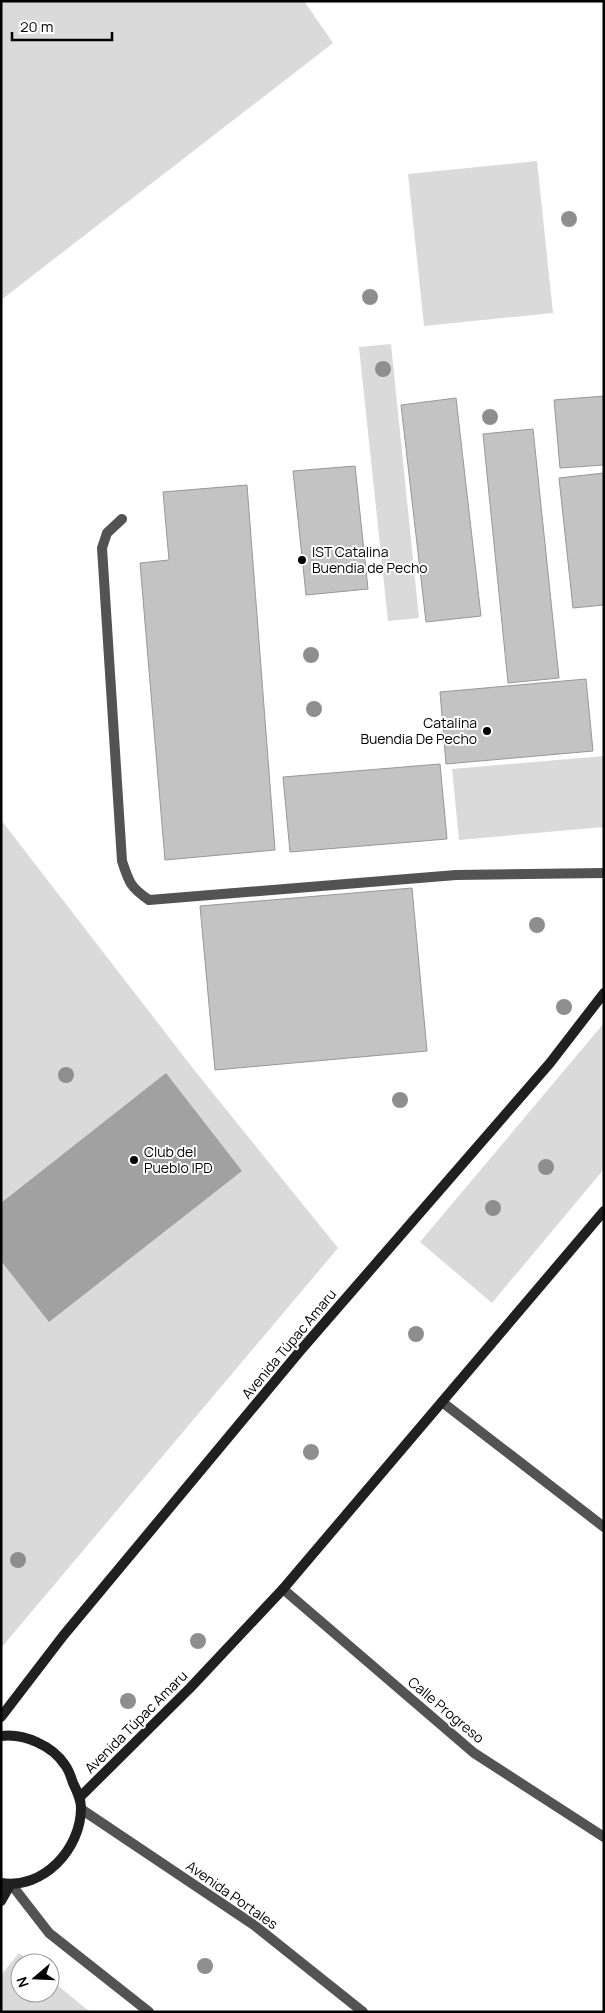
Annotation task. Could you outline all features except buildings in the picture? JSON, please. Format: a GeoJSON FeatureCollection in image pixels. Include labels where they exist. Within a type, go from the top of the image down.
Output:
{"type":"FeatureCollection","features":[{"type":"Feature","properties":{"kind":"main road","name":"Avenida Túpac Amaru"},"geometry":{"type":"LineString","coordinates":[[1,1717],[63,1636],[300,1351],[550,1063],[604,992]]}},
{"type":"Feature","properties":{"kind":"main road","name":"Avenida Túpac Amaru"},"geometry":{"type":"LineString","coordinates":[[80,1797],[190,1688],[283,1589],[604,1211]]}},
{"type":"Feature","properties":{"kind":"main road"},"geometry":{"type":"LineString","coordinates":[[1,1736],[7,1735],[29,1739],[49,1749],[65,1765],[80,1797],[81,1809],[75,1838],[65,1856],[50,1870],[32,1880],[7,1884],[1,1901]]}},
{"type":"Feature","properties":{"kind":"street"},"geometry":{"type":"LineString","coordinates":[[122,519],[107,533],[102,548],[122,861],[135,891],[149,900],[456,875],[604,873]]}},
{"type":"Feature","properties":{"kind":"street"},"geometry":{"type":"LineString","coordinates":[[442,1402],[604,1527]]}},
{"type":"Feature","properties":{"kind":"street","name":"Calle Progreso"},"geometry":{"type":"LineString","coordinates":[[283,1589],[474,1753],[604,1837]]}},
{"type":"Feature","properties":{"kind":"street","name":"Avenida Portales"},"geometry":{"type":"LineString","coordinates":[[81,1809],[254,1925],[363,2012]]}},
{"type":"Feature","properties":{"kind":"street"},"geometry":{"type":"LineString","coordinates":[[7,1884],[49,1933],[149,2012]]}},
{"type":"Feature","properties":{"kind":"shaded area"},"geometry":{"type":"Polygon","coordinates":[[[1,1],[304,1],[333,43],[1,300],[1,1]]]}},
{"type":"Feature","properties":{"kind":"shaded area"},"geometry":{"type":"Polygon","coordinates":[[[537,161],[553,313],[424,326],[408,174],[537,161]]]}},
{"type":"Feature","properties":{"kind":"shaded area"},"geometry":{"type":"Polygon","coordinates":[[[391,344],[419,618],[388,621],[359,347],[391,344]]]}},
{"type":"Feature","properties":{"kind":"shaded area"},"geometry":{"type":"Polygon","coordinates":[[[604,756],[604,827],[459,840],[452,769],[604,756]]]}},
{"type":"Feature","properties":{"kind":"shaded area","name":"Club del Pueblo IPD"},"geometry":{"type":"Polygon","coordinates":[[[1,820],[195,1071],[338,1248],[1,1648],[1,820]]]}},
{"type":"Feature","properties":{"kind":"shaded area"},"geometry":{"type":"Polygon","coordinates":[[[604,1023],[604,1169],[492,1303],[420,1242],[604,1023]]]}},
{"type":"Feature","properties":{"kind":"shaded area"},"geometry":{"type":"Polygon","coordinates":[[[166,1073],[242,1171],[49,1322],[1,1261],[1,1203],[166,1073]]]}},
{"type":"Feature","properties":{"kind":"shaded area"},"geometry":{"type":"Polygon","coordinates":[[[10,1964],[10,2003],[60,2003],[60,1987],[90,2012],[1,2012],[1,1975],[10,1964]]]}},
{"type":"Feature","properties":{"kind":"place","name":"IST Catalina Buendia de Pecho"},"geometry":{"type":"Point","coordinates":[302,560]}},
{"type":"Feature","properties":{"kind":"place","name":"Catalina Buendia De Pecho"},"geometry":{"type":"Point","coordinates":[487,731]}},
{"type":"Feature","properties":{"kind":"place","name":"Club del Pueblo IPD"},"geometry":{"type":"Point","coordinates":[134,1160]}}]}
